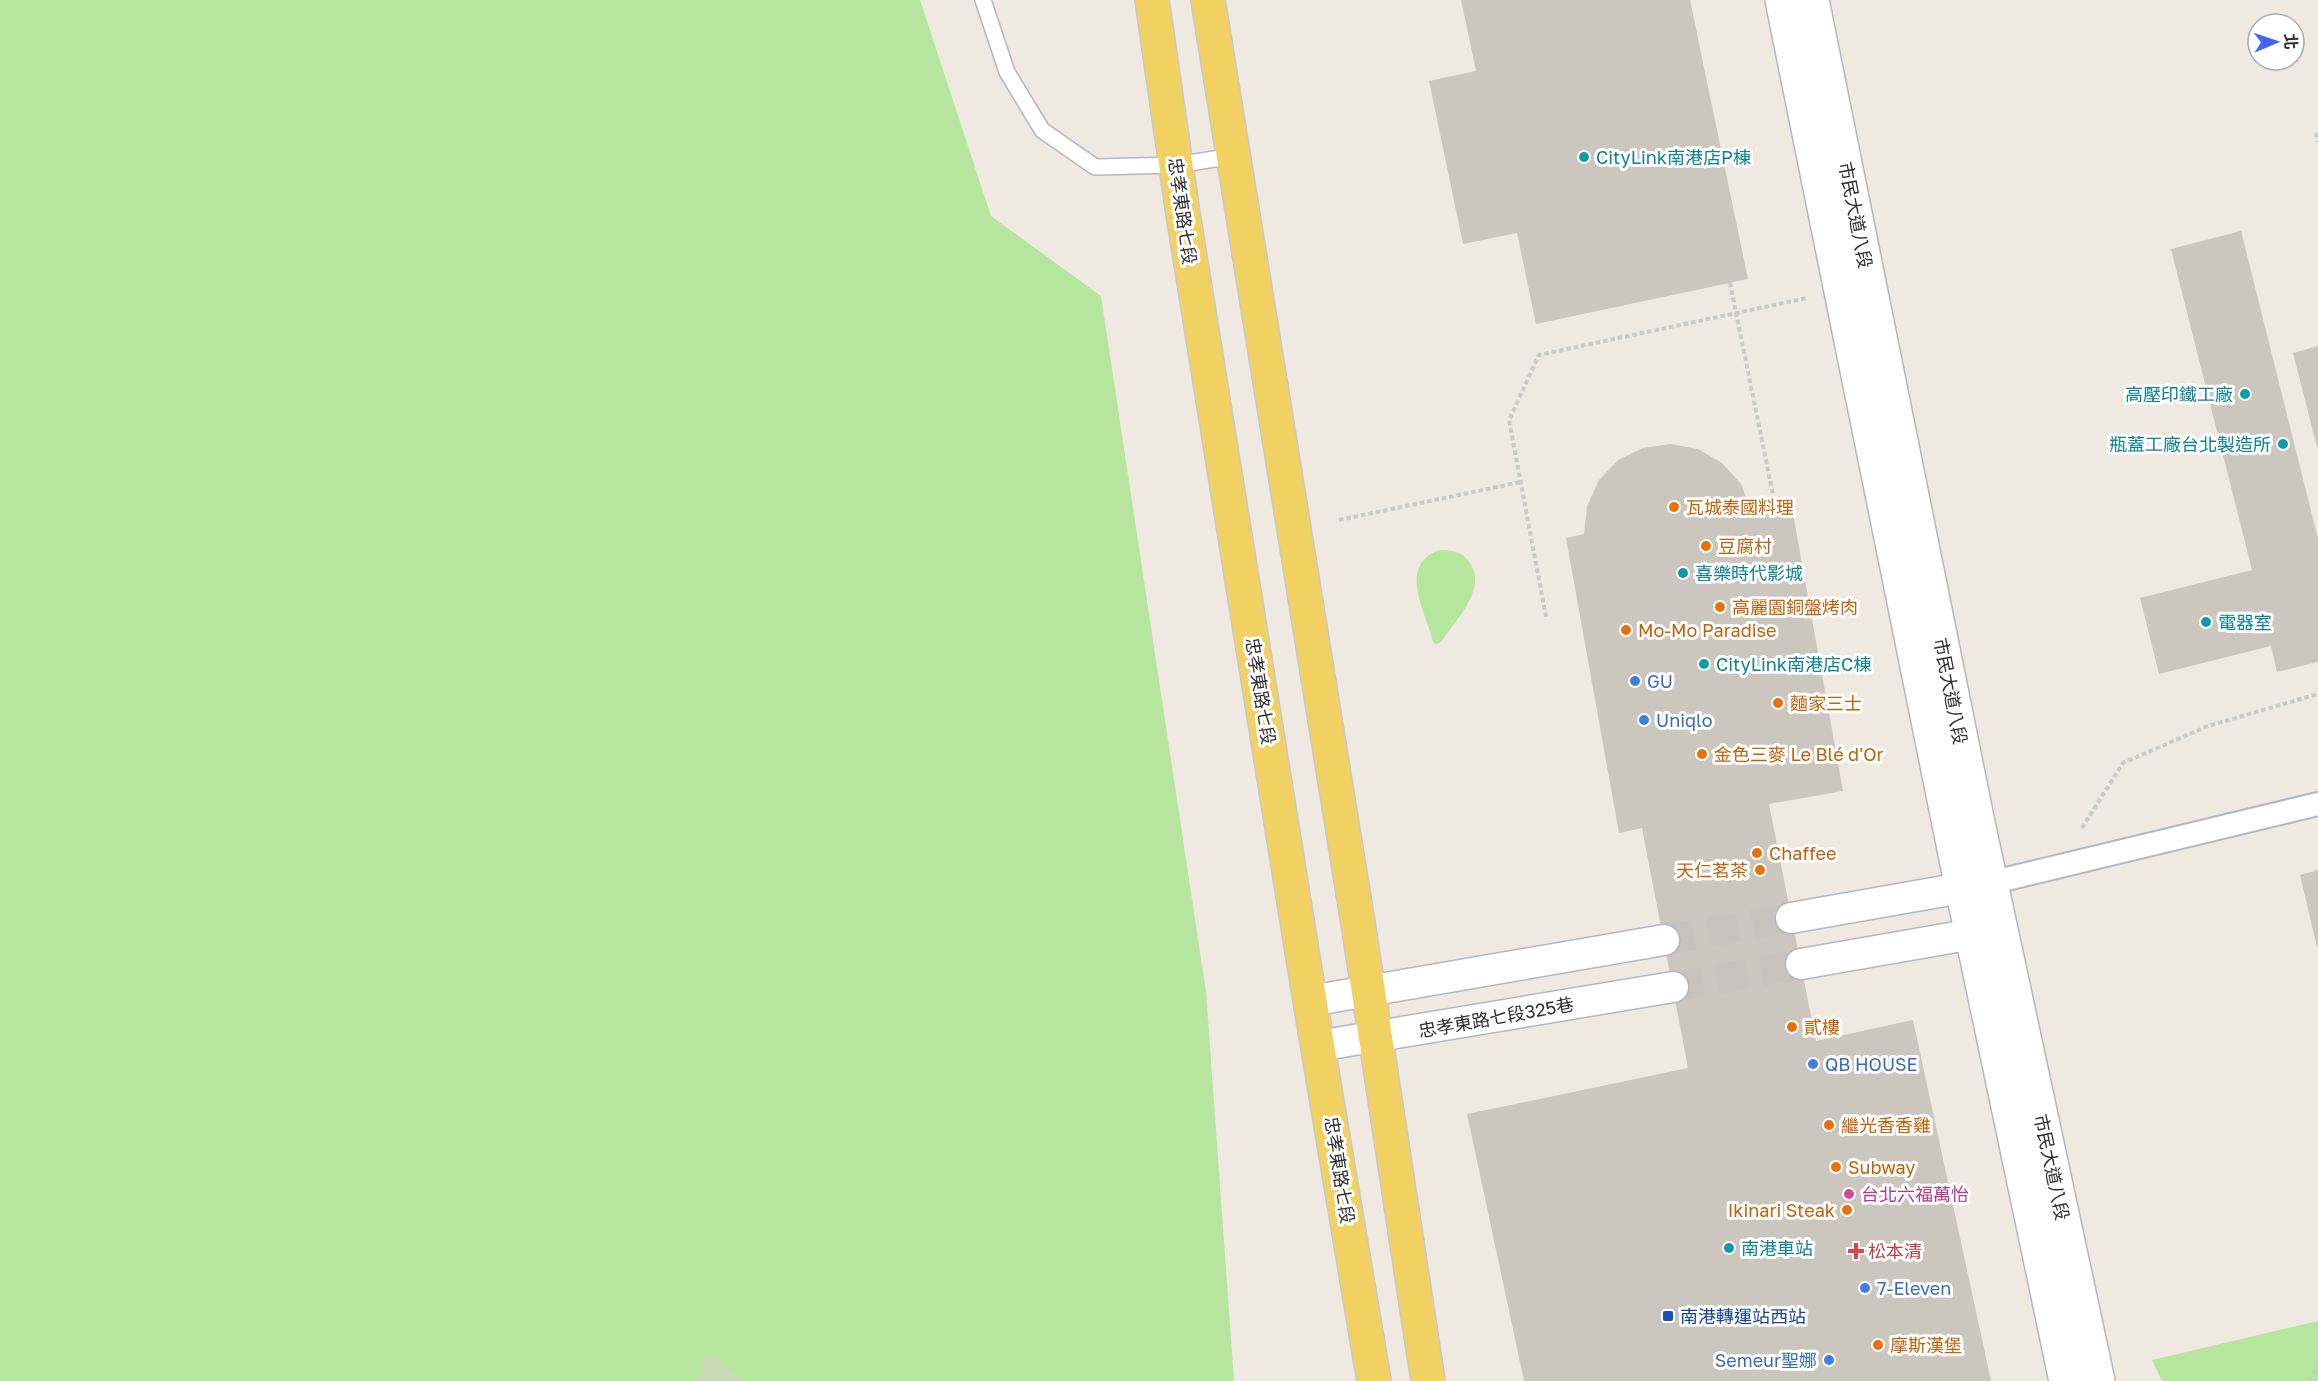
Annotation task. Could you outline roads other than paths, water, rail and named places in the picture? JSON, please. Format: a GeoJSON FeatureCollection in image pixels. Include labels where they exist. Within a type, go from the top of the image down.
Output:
{"type":"FeatureCollection","features":[{"type":"Feature","properties":{"kind":"main road","name":"忠孝東路七段"},"geometry":{"type":"LineString","coordinates":[[1152,0],[1185,225],[1310,1001],[1374,1381]]}},
{"type":"Feature","properties":{"kind":"main road"},"geometry":{"type":"LineString","coordinates":[[1208,0],[1369,992],[1428,1381]]}},
{"type":"Feature","properties":{"kind":"street","name":"市民大道八段"},"geometry":{"type":"LineString","coordinates":[[1782,0],[1986,932],[2098,1381]]}},
{"type":"Feature","properties":{"kind":"street","name":"市民大道八段"},"geometry":{"type":"LineString","coordinates":[[1812,0],[1976,886]]}},
{"type":"Feature","properties":{"kind":"street"},"geometry":{"type":"LineString","coordinates":[[1791,918],[1976,886],[2318,804]]}},
{"type":"Feature","properties":{"kind":"street","name":"市民大道八段"},"geometry":{"type":"LineString","coordinates":[[1986,932],[2066,1381]]}},
{"type":"Feature","properties":{"kind":"street"},"geometry":{"type":"LineString","coordinates":[[1801,964],[1986,932]]}},
{"type":"Feature","properties":{"kind":"street"},"geometry":{"type":"LineString","coordinates":[[1310,1001],[1664,940]]}},
{"type":"Feature","properties":{"kind":"street","name":"忠孝東路七段325巷"},"geometry":{"type":"LineString","coordinates":[[1318,1046],[1673,987]]}},
{"type":"Feature","properties":{"kind":"lane"},"geometry":{"type":"LineString","coordinates":[[983,0],[1007,72],[1042,130],[1095,167],[1177,165],[1233,156]]}},
{"type":"Feature","properties":{"kind":"tunnel"},"geometry":{"type":"LineString","coordinates":[[1664,940],[1791,918]]}},
{"type":"Feature","properties":{"kind":"tunnel"},"geometry":{"type":"LineString","coordinates":[[1673,987],[1801,964]]}},
{"type":"Feature","properties":{"kind":"place","name":"CityLink南港店P棟"},"geometry":{"type":"Point","coordinates":[1584,157]}},
{"type":"Feature","properties":{"kind":"place","name":"高壓印鐵工廠"},"geometry":{"type":"Point","coordinates":[2245,394]}},
{"type":"Feature","properties":{"kind":"place","name":"瓶蓋工廠台北製造所"},"geometry":{"type":"Point","coordinates":[2283,444]}},
{"type":"Feature","properties":{"kind":"place","name":"瓦城泰國料理"},"geometry":{"type":"Point","coordinates":[1674,507]}},
{"type":"Feature","properties":{"kind":"place","name":"豆腐村"},"geometry":{"type":"Point","coordinates":[1706,546]}},
{"type":"Feature","properties":{"kind":"place","name":"喜樂時代影城"},"geometry":{"type":"Point","coordinates":[1683,573]}},
{"type":"Feature","properties":{"kind":"place","name":"高麗園銅盤烤肉"},"geometry":{"type":"Point","coordinates":[1720,607]}},
{"type":"Feature","properties":{"kind":"place","name":"電器室"},"geometry":{"type":"Point","coordinates":[2206,622]}},
{"type":"Feature","properties":{"kind":"place","name":"Mo-Mo Paradise"},"geometry":{"type":"Point","coordinates":[1626,630]}},
{"type":"Feature","properties":{"kind":"place","name":"CityLink南港店C棟"},"geometry":{"type":"Point","coordinates":[1704,664]}},
{"type":"Feature","properties":{"kind":"place","name":"GU"},"geometry":{"type":"Point","coordinates":[1635,681]}},
{"type":"Feature","properties":{"kind":"place","name":"麵家三士"},"geometry":{"type":"Point","coordinates":[1778,703]}},
{"type":"Feature","properties":{"kind":"place","name":"Uniqlo"},"geometry":{"type":"Point","coordinates":[1644,720]}},
{"type":"Feature","properties":{"kind":"place","name":"金色三麥 Le Blé d'Or"},"geometry":{"type":"Point","coordinates":[1702,754]}},
{"type":"Feature","properties":{"kind":"place","name":"Chaffee"},"geometry":{"type":"Point","coordinates":[1757,853]}},
{"type":"Feature","properties":{"kind":"place","name":"天仁茗茶"},"geometry":{"type":"Point","coordinates":[1760,870]}},
{"type":"Feature","properties":{"kind":"place","name":"貳樓"},"geometry":{"type":"Point","coordinates":[1792,1027]}},
{"type":"Feature","properties":{"kind":"place","name":"QB HOUSE"},"geometry":{"type":"Point","coordinates":[1813,1064]}},
{"type":"Feature","properties":{"kind":"place","name":"繼光香香雞"},"geometry":{"type":"Point","coordinates":[1829,1125]}},
{"type":"Feature","properties":{"kind":"place","name":"Subway"},"geometry":{"type":"Point","coordinates":[1836,1167]}},
{"type":"Feature","properties":{"kind":"place","name":"台北六福萬怡"},"geometry":{"type":"Point","coordinates":[1849,1194]}},
{"type":"Feature","properties":{"kind":"place","name":"Ikinari Steak"},"geometry":{"type":"Point","coordinates":[1847,1210]}},
{"type":"Feature","properties":{"kind":"place","name":"南港車站"},"geometry":{"type":"Point","coordinates":[1729,1248]}},
{"type":"Feature","properties":{"kind":"place","name":"松本清"},"geometry":{"type":"Point","coordinates":[1856,1251]}},
{"type":"Feature","properties":{"kind":"place","name":"7-Eleven"},"geometry":{"type":"Point","coordinates":[1865,1288]}},
{"type":"Feature","properties":{"kind":"place","name":"南港轉運站西站"},"geometry":{"type":"Point","coordinates":[1668,1316]}},
{"type":"Feature","properties":{"kind":"place","name":"摩斯漢堡"},"geometry":{"type":"Point","coordinates":[1878,1345]}},
{"type":"Feature","properties":{"kind":"place","name":"Semeur聖娜"},"geometry":{"type":"Point","coordinates":[1829,1360]}}]}
